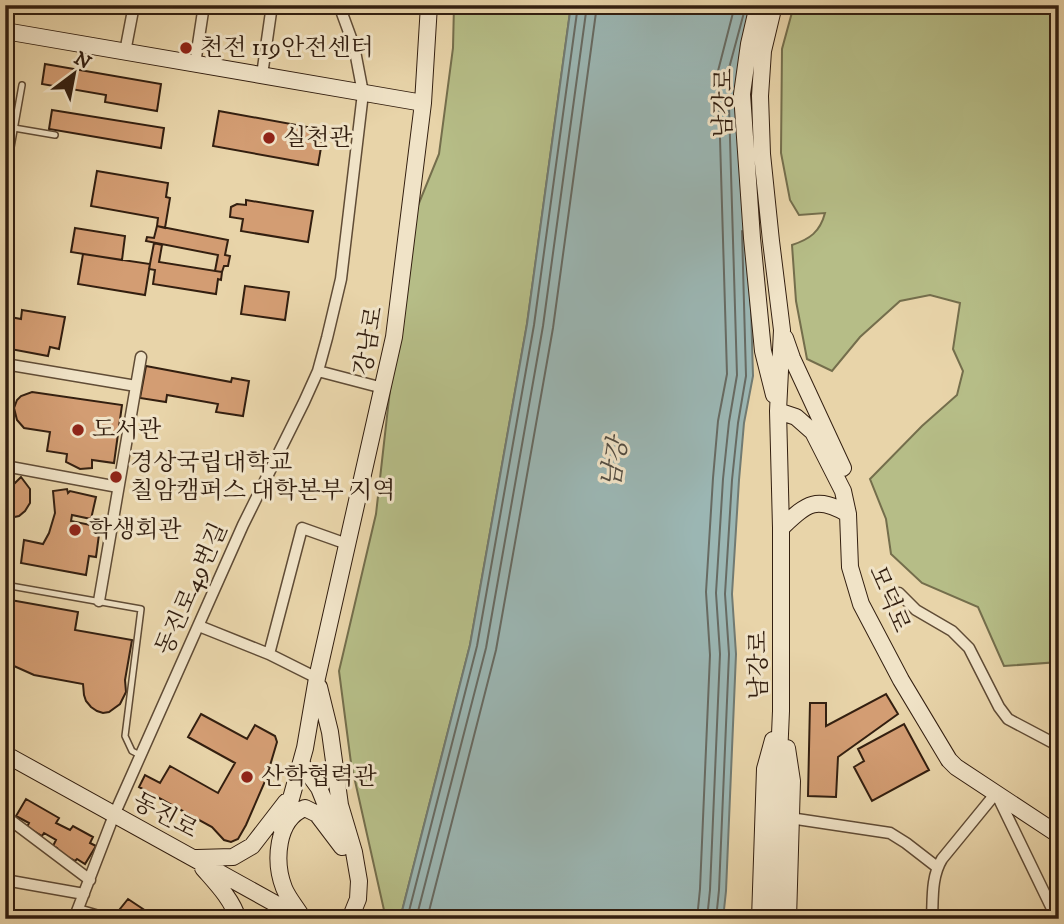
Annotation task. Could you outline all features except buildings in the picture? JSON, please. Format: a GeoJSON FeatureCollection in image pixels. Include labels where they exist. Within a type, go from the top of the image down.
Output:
{"type":"FeatureCollection","features":[{"type":"Feature","properties":{"kind":"street"},"geometry":{"type":"LineString","coordinates":[[125,52],[134,5]]}},
{"type":"Feature","properties":{"kind":"street"},"geometry":{"type":"LineString","coordinates":[[195,64],[204,5]]}},
{"type":"Feature","properties":{"kind":"street"},"geometry":{"type":"LineString","coordinates":[[262,75],[272,5]]}},
{"type":"Feature","properties":{"kind":"street","name":"동진로49번길"},"geometry":{"type":"LineString","coordinates":[[76,914],[114,815],[243,525],[318,371],[341,279],[363,93],[355,46],[339,5]]}},
{"type":"Feature","properties":{"kind":"street","name":"강남로"},"geometry":{"type":"LineString","coordinates":[[352,913],[353,890],[342,847],[319,788],[303,756],[317,678],[394,337],[422,103],[429,5]]}},
{"type":"Feature","properties":{"kind":"street","name":"남강로"},"geometry":{"type":"LineString","coordinates":[[758,5],[742,94],[763,351],[778,411]]}},
{"type":"Feature","properties":{"kind":"street","name":"남강로"},"geometry":{"type":"LineString","coordinates":[[772,919],[781,710],[778,411],[782,330],[762,153],[760,96],[763,51],[774,5]]}},
{"type":"Feature","properties":{"kind":"street"},"geometry":{"type":"LineString","coordinates":[[5,31],[422,103]]}},
{"type":"Feature","properties":{"kind":"street"},"geometry":{"type":"LineString","coordinates":[[781,528],[797,513],[816,502],[833,505],[848,514],[851,485],[792,358],[782,330]]}},
{"type":"Feature","properties":{"kind":"street"},"geometry":{"type":"LineString","coordinates":[[99,601],[141,357]]}},
{"type":"Feature","properties":{"kind":"street"},"geometry":{"type":"LineString","coordinates":[[5,364],[135,386]]}},
{"type":"Feature","properties":{"kind":"street"},"geometry":{"type":"LineString","coordinates":[[318,371],[383,388]]}},
{"type":"Feature","properties":{"kind":"street","name":"모덕로"},"geometry":{"type":"LineString","coordinates":[[778,411],[796,417],[813,432],[843,491],[848,514],[850,567],[861,604],[949,760],[1059,835]]}},
{"type":"Feature","properties":{"kind":"street"},"geometry":{"type":"LineString","coordinates":[[5,466],[118,487]]}},
{"type":"Feature","properties":{"kind":"street"},"geometry":{"type":"LineString","coordinates":[[269,654],[302,528],[348,544]]}},
{"type":"Feature","properties":{"kind":"street"},"geometry":{"type":"LineString","coordinates":[[899,593],[916,610],[952,631],[969,648],[999,707],[1008,719],[1059,746]]}},
{"type":"Feature","properties":{"kind":"street"},"geometry":{"type":"LineString","coordinates":[[198,626],[269,654],[317,678]]}},
{"type":"Feature","properties":{"kind":"street","name":"강남로"},"geometry":{"type":"LineString","coordinates":[[317,678],[330,732],[340,805],[354,852],[359,881],[358,899],[352,913]]}},
{"type":"Feature","properties":{"kind":"street"},"geometry":{"type":"LineString","coordinates":[[781,710],[792,780],[788,919]]}},
{"type":"Feature","properties":{"kind":"street"},"geometry":{"type":"LineString","coordinates":[[760,919],[765,769],[781,710]]}},
{"type":"Feature","properties":{"kind":"street","name":"동진로"},"geometry":{"type":"LineString","coordinates":[[5,754],[302,919]]}},
{"type":"Feature","properties":{"kind":"street"},"geometry":{"type":"LineString","coordinates":[[302,919],[284,890],[278,867],[282,831],[303,756]]}},
{"type":"Feature","properties":{"kind":"street"},"geometry":{"type":"LineString","coordinates":[[303,756],[340,805]]}},
{"type":"Feature","properties":{"kind":"street"},"geometry":{"type":"LineString","coordinates":[[932,919],[937,867],[996,793],[1057,919]]}},
{"type":"Feature","properties":{"kind":"street"},"geometry":{"type":"LineString","coordinates":[[194,858],[233,857],[252,846],[292,794]]}},
{"type":"Feature","properties":{"kind":"street"},"geometry":{"type":"LineString","coordinates":[[282,831],[296,812],[305,808],[317,814],[342,847]]}},
{"type":"Feature","properties":{"kind":"street"},"geometry":{"type":"LineString","coordinates":[[5,816],[90,880]]}},
{"type":"Feature","properties":{"kind":"street"},"geometry":{"type":"LineString","coordinates":[[790,818],[890,834],[937,867]]}},
{"type":"Feature","properties":{"kind":"street"},"geometry":{"type":"LineString","coordinates":[[194,858],[220,887],[235,909],[238,919]]}},
{"type":"Feature","properties":{"kind":"street"},"geometry":{"type":"LineString","coordinates":[[5,880],[84,894]]}},
{"type":"Feature","properties":{"kind":"street"},"geometry":{"type":"LineString","coordinates":[[76,914],[109,919]]}},
{"type":"Feature","properties":{"kind":"street"},"geometry":{"type":"LineString","coordinates":[[264,919],[274,916],[302,919]]}},
{"type":"Feature","properties":{"kind":"lane"},"geometry":{"type":"LineString","coordinates":[[5,181],[22,85]]}},
{"type":"Feature","properties":{"kind":"lane"},"geometry":{"type":"LineString","coordinates":[[14,128],[55,135]]}},
{"type":"Feature","properties":{"kind":"lane"},"geometry":{"type":"LineString","coordinates":[[5,585],[141,609],[125,736],[132,751],[138,754]]}},
{"type":"Feature","properties":{"kind":"green space"},"geometry":{"type":"Polygon","coordinates":[[[454,5],[571,5],[527,324],[470,645],[400,919],[386,919],[351,763],[339,671],[376,514],[408,230],[439,154],[453,48],[454,5]]]}},
{"type":"Feature","properties":{"kind":"green space"},"geometry":{"type":"Polygon","coordinates":[[[794,5],[1059,5],[1059,662],[1004,666],[978,607],[922,583],[891,554],[886,519],[870,479],[957,395],[963,371],[953,349],[960,303],[930,295],[900,301],[860,337],[832,371],[807,359],[796,301],[792,245],[813,234],[825,213],[799,215],[790,200],[781,153],[782,49],[794,5]]]}},
{"type":"Feature","properties":{"kind":"water","name":"남강"},"geometry":{"type":"Polygon","coordinates":[[[571,5],[762,5],[744,72],[753,376],[744,423],[732,594],[736,654],[723,919],[400,919],[470,645],[527,324],[571,5]]]}},
{"type":"Feature","properties":{"kind":"place","name":"천전 119안전센터"},"geometry":{"type":"Point","coordinates":[186,48]}},
{"type":"Feature","properties":{"kind":"place","name":"실천관"},"geometry":{"type":"Point","coordinates":[269,138]}},
{"type":"Feature","properties":{"kind":"place","name":"도서관"},"geometry":{"type":"Point","coordinates":[78,430]}},
{"type":"Feature","properties":{"kind":"place","name":"경상국립대학교 칠암캠퍼스 대학본부 지역"},"geometry":{"type":"Point","coordinates":[116,477]}},
{"type":"Feature","properties":{"kind":"place","name":"학생회관"},"geometry":{"type":"Point","coordinates":[75,530]}},
{"type":"Feature","properties":{"kind":"place","name":"산학협력관"},"geometry":{"type":"Point","coordinates":[247,777]}}]}
